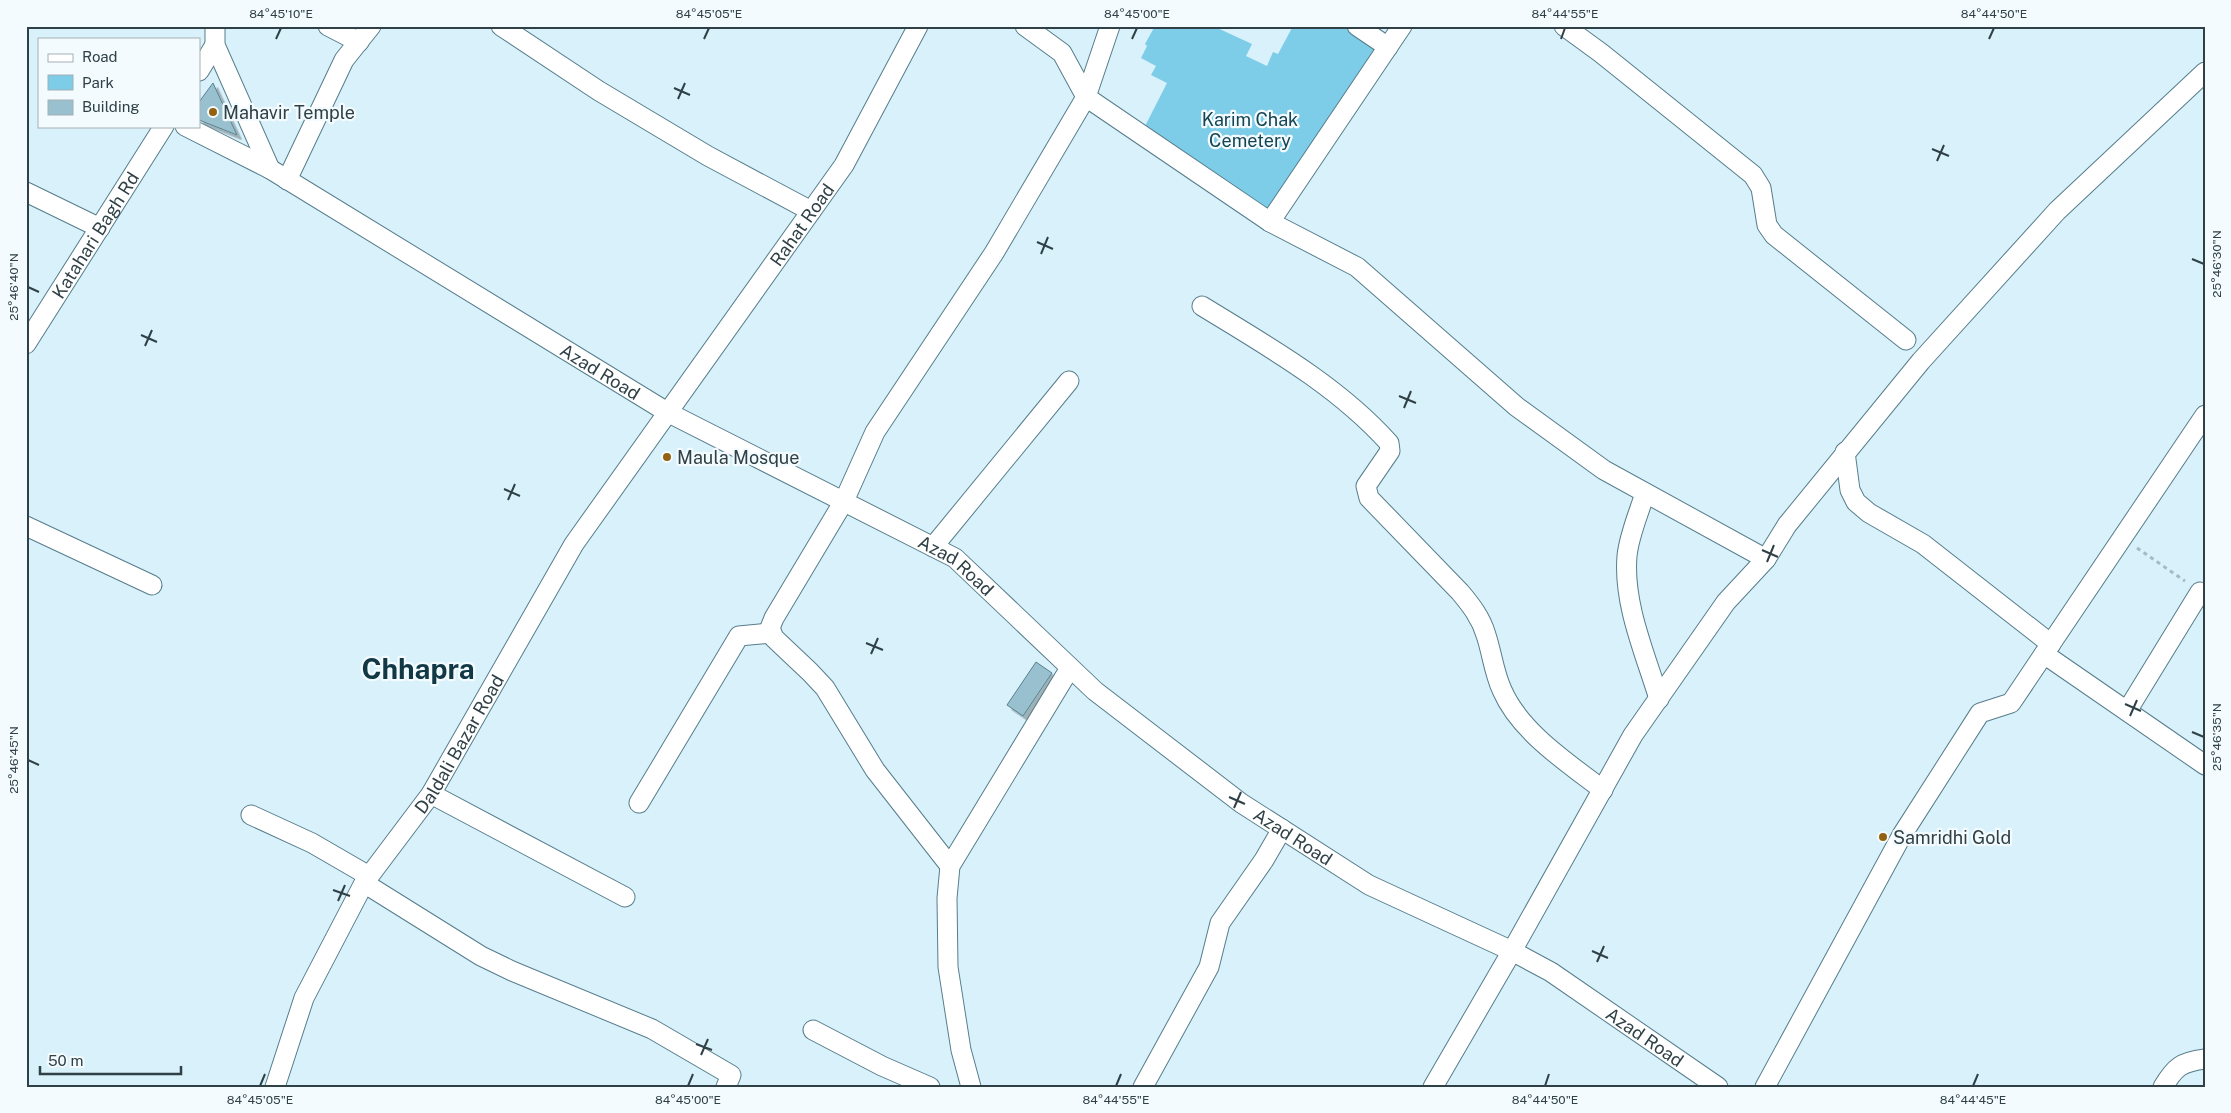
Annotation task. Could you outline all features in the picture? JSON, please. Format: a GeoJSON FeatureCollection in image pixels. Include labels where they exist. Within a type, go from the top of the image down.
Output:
{"type":"FeatureCollection","features":[{"type":"Feature","properties":{"kind":"street"},"geometry":{"type":"LineString","coordinates":[[215,26],[215,45],[270,169]]}},
{"type":"Feature","properties":{"kind":"street"},"geometry":{"type":"LineString","coordinates":[[328,26],[359,42]]}},
{"type":"Feature","properties":{"kind":"street"},"geometry":{"type":"LineString","coordinates":[[287,180],[344,60],[371,26]]}},
{"type":"Feature","properties":{"kind":"street"},"geometry":{"type":"LineString","coordinates":[[501,26],[599,92],[708,156],[811,211]]}},
{"type":"Feature","properties":{"kind":"street","name":"Rahat Road"},"geometry":{"type":"LineString","coordinates":[[667,412],[844,165],[918,26]]}},
{"type":"Feature","properties":{"kind":"street"},"geometry":{"type":"LineString","coordinates":[[1025,26],[1062,53],[1086,97],[1270,222],[1356,267],[1517,407],[1604,470],[1766,559]]}},
{"type":"Feature","properties":{"kind":"street"},"geometry":{"type":"LineString","coordinates":[[771,633],[774,618],[844,500],[875,432],[994,252],[1086,97],[1110,26]]}},
{"type":"Feature","properties":{"kind":"street"},"geometry":{"type":"LineString","coordinates":[[1357,26],[1388,47]]}},
{"type":"Feature","properties":{"kind":"street"},"geometry":{"type":"LineString","coordinates":[[1270,222],[1402,26]]}},
{"type":"Feature","properties":{"kind":"street"},"geometry":{"type":"LineString","coordinates":[[1564,26],[1609,59],[1752,175],[1761,188],[1766,225],[1774,236],[1906,340]]}},
{"type":"Feature","properties":{"kind":"street"},"geometry":{"type":"LineString","coordinates":[[200,69],[215,45]]}},
{"type":"Feature","properties":{"kind":"street"},"geometry":{"type":"LineString","coordinates":[[1433,1087],[1512,951],[1633,735],[1726,602],[1766,559],[1787,525],[1921,361],[2058,211],[2205,72]]}},
{"type":"Feature","properties":{"kind":"street","name":"Katahari Bagh Rd"},"geometry":{"type":"LineString","coordinates":[[26,344],[163,128]]}},
{"type":"Feature","properties":{"kind":"street","name":"Azad Road"},"geometry":{"type":"LineString","coordinates":[[189,128],[270,169],[667,412],[844,500],[955,558],[1095,691],[1234,798],[1370,885],[1512,951],[1550,972],[1718,1087]]}},
{"type":"Feature","properties":{"kind":"street"},"geometry":{"type":"LineString","coordinates":[[26,192],[100,228]]}},
{"type":"Feature","properties":{"kind":"street"},"geometry":{"type":"LineString","coordinates":[[1202,306],[1274,350],[1315,378],[1343,400],[1389,443],[1390,451],[1366,486],[1369,498],[1472,606],[1486,635],[1501,690],[1525,724],[1547,747],[1603,790]]}},
{"type":"Feature","properties":{"kind":"street"},"geometry":{"type":"LineString","coordinates":[[933,547],[1069,381]]}},
{"type":"Feature","properties":{"kind":"street","name":"Daldali Bazar Road"},"geometry":{"type":"LineString","coordinates":[[275,1087],[304,998],[366,879],[431,794],[574,544],[667,412]]}},
{"type":"Feature","properties":{"kind":"street"},"geometry":{"type":"LineString","coordinates":[[1765,1087],[1902,836],[1980,713],[2011,703],[2205,415]]}},
{"type":"Feature","properties":{"kind":"street"},"geometry":{"type":"LineString","coordinates":[[1845,452],[1850,490],[1856,502],[1870,513],[1923,544],[2047,649],[2127,711],[2205,766]]}},
{"type":"Feature","properties":{"kind":"street"},"geometry":{"type":"LineString","coordinates":[[1645,493],[1627,554],[1626,579],[1630,606],[1659,699]]}},
{"type":"Feature","properties":{"kind":"street"},"geometry":{"type":"LineString","coordinates":[[26,526],[152,585]]}},
{"type":"Feature","properties":{"kind":"street"},"geometry":{"type":"LineString","coordinates":[[2127,711],[2202,594]]}},
{"type":"Feature","properties":{"kind":"street"},"geometry":{"type":"LineString","coordinates":[[639,803],[738,636],[771,633]]}},
{"type":"Feature","properties":{"kind":"street"},"geometry":{"type":"LineString","coordinates":[[771,633],[825,688],[875,770],[950,866]]}},
{"type":"Feature","properties":{"kind":"street"},"geometry":{"type":"LineString","coordinates":[[971,1087],[961,1050],[948,967],[947,898],[950,866],[1070,668]]}},
{"type":"Feature","properties":{"kind":"street"},"geometry":{"type":"LineString","coordinates":[[431,794],[625,897]]}},
{"type":"Feature","properties":{"kind":"street"},"geometry":{"type":"LineString","coordinates":[[251,815],[312,843],[481,956],[512,971],[652,1029],[731,1075],[726,1087]]}},
{"type":"Feature","properties":{"kind":"street"},"geometry":{"type":"LineString","coordinates":[[1143,1087],[1209,967],[1220,923],[1264,860],[1282,829]]}},
{"type":"Feature","properties":{"kind":"street"},"geometry":{"type":"LineString","coordinates":[[813,1030],[882,1066],[930,1087]]}},
{"type":"Feature","properties":{"kind":"street"},"geometry":{"type":"LineString","coordinates":[[2163,1087],[2172,1070],[2186,1062],[2205,1059]]}},
{"type":"Feature","properties":{"kind":"path"},"geometry":{"type":"LineString","coordinates":[[2122,537],[2202,594]]}},
{"type":"Feature","properties":{"kind":"green space","name":"Karim Chak Cemetery"},"geometry":{"type":"Polygon","coordinates":[[[1155,26],[1213,26],[1252,44],[1246,56],[1267,66],[1273,52],[1278,54],[1293,26],[1357,26],[1388,47],[1270,222],[1141,134],[1167,83],[1151,75],[1156,66],[1141,58],[1147,46],[1145,44],[1155,26]]]}},
{"type":"Feature","properties":{"kind":"building","name":"Mahavir Temple"},"geometry":{"type":"Polygon","coordinates":[[[213,83],[237,135],[200,120],[200,101],[213,83]]]}},
{"type":"Feature","properties":{"kind":"building"},"geometry":{"type":"Polygon","coordinates":[[[1036,662],[1052,673],[1023,716],[1007,705],[1036,662]]]}},
{"type":"Feature","properties":{"kind":"place","name":"Mahavir Temple"},"geometry":{"type":"Point","coordinates":[213,112]}},
{"type":"Feature","properties":{"kind":"place","name":"Maula Mosque"},"geometry":{"type":"Point","coordinates":[667,457]}},
{"type":"Feature","properties":{"kind":"place","name":"Samridhi Gold"},"geometry":{"type":"Point","coordinates":[1883,837]}},
{"type":"Feature","properties":{"kind":"district","name":"Chhapra"},"geometry":{"type":"Point","coordinates":[418,668]}}]}
